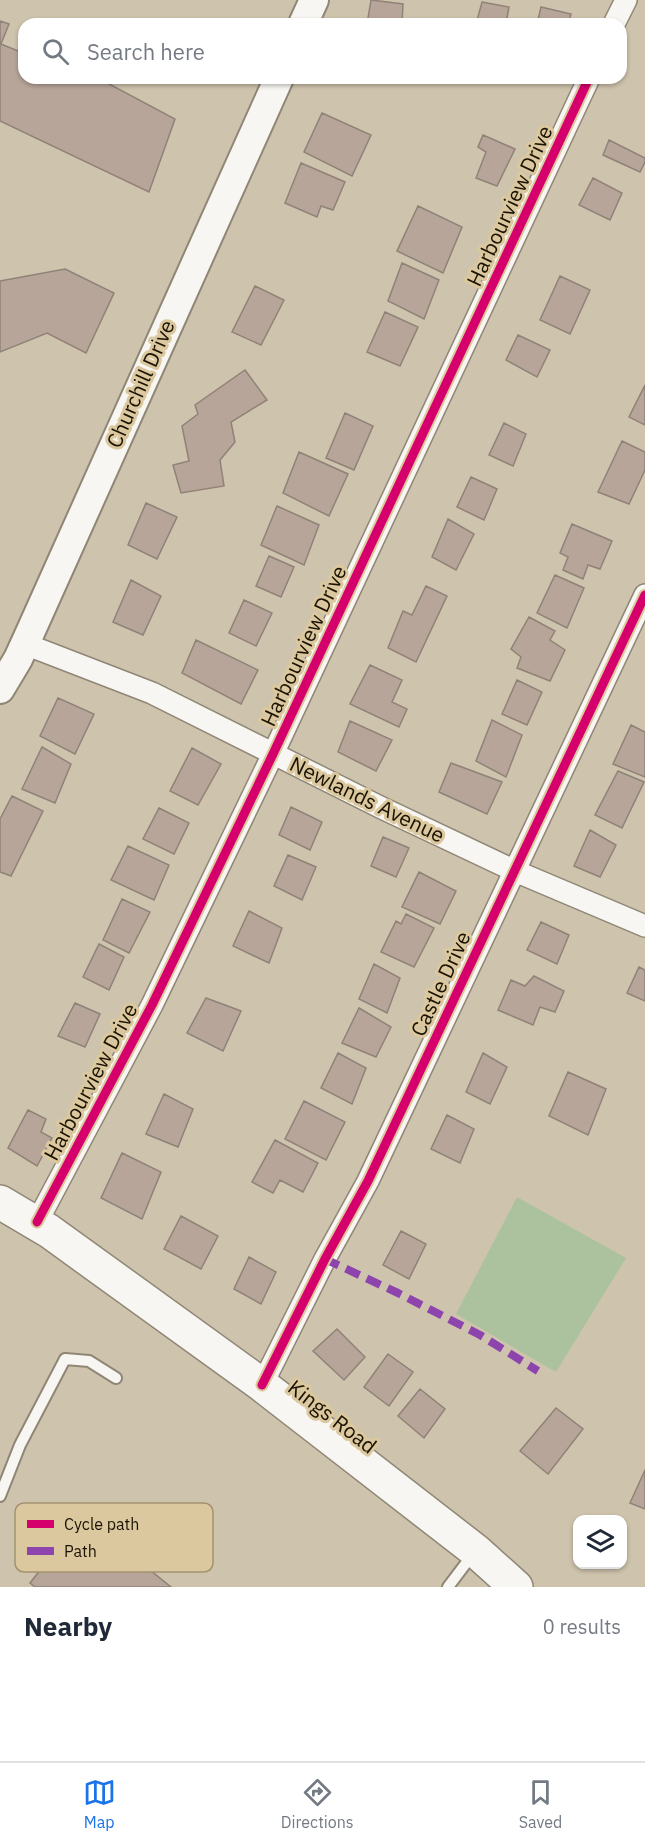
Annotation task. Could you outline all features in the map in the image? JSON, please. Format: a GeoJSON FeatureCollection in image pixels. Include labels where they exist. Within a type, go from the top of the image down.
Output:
{"type":"FeatureCollection","features":[{"type":"Feature","properties":{"kind":"main road","name":"Kings Road"},"geometry":{"type":"LineString","coordinates":[[0,1202],[37,1222],[262,1385],[476,1551],[516,1587]]}},
{"type":"Feature","properties":{"kind":"street"},"geometry":{"type":"LineString","coordinates":[[306,18],[314,0]]}},
{"type":"Feature","properties":{"kind":"street"},"geometry":{"type":"LineString","coordinates":[[617,18],[626,0]]}},
{"type":"Feature","properties":{"kind":"street","name":"Churchill Drive"},"geometry":{"type":"LineString","coordinates":[[0,689],[25,644],[276,84]]}},
{"type":"Feature","properties":{"kind":"street","name":"Harbourview Drive"},"geometry":{"type":"LineString","coordinates":[[37,1222],[152,1005],[273,754],[586,84]]}},
{"type":"Feature","properties":{"kind":"street","name":"Castle Drive"},"geometry":{"type":"LineString","coordinates":[[262,1385],[368,1181],[645,595]]}},
{"type":"Feature","properties":{"kind":"street","name":"Newlands Avenue"},"geometry":{"type":"LineString","coordinates":[[25,644],[152,693],[515,871],[645,926]]}},
{"type":"Feature","properties":{"kind":"lane"},"geometry":{"type":"LineString","coordinates":[[0,1496],[21,1445],[65,1359],[89,1360],[116,1378]]}},
{"type":"Feature","properties":{"kind":"lane"},"geometry":{"type":"LineString","coordinates":[[448,1587],[476,1551]]}},
{"type":"Feature","properties":{"kind":"green space"},"geometry":{"type":"Polygon","coordinates":[[[517,1197],[626,1258],[556,1372],[456,1314],[517,1197]]]}},
{"type":"Feature","properties":{"kind":"building"},"geometry":{"type":"Polygon","coordinates":[[[371,0],[403,4],[402,18],[368,18],[371,0]]]}},
{"type":"Feature","properties":{"kind":"building"},"geometry":{"type":"Polygon","coordinates":[[[482,2],[509,7],[507,18],[478,18],[482,2]]]}},
{"type":"Feature","properties":{"kind":"building"},"geometry":{"type":"Polygon","coordinates":[[[541,7],[571,14],[570,18],[538,18],[541,7]]]}},
{"type":"Feature","properties":{"kind":"building"},"geometry":{"type":"Polygon","coordinates":[[[0,21],[9,24],[1,44],[18,51],[18,84],[109,84],[175,119],[149,192],[0,121],[0,21]]]}},
{"type":"Feature","properties":{"kind":"building"},"geometry":{"type":"Polygon","coordinates":[[[322,113],[371,135],[352,176],[304,152],[322,113]]]}},
{"type":"Feature","properties":{"kind":"building"},"geometry":{"type":"Polygon","coordinates":[[[483,135],[515,149],[497,186],[476,178],[486,152],[478,147],[483,135]]]}},
{"type":"Feature","properties":{"kind":"building"},"geometry":{"type":"Polygon","coordinates":[[[609,140],[645,158],[640,172],[603,155],[609,140]]]}},
{"type":"Feature","properties":{"kind":"building"},"geometry":{"type":"Polygon","coordinates":[[[301,163],[345,182],[333,210],[321,206],[317,217],[285,203],[301,163]]]}},
{"type":"Feature","properties":{"kind":"building"},"geometry":{"type":"Polygon","coordinates":[[[593,178],[622,193],[610,220],[579,205],[593,178]]]}},
{"type":"Feature","properties":{"kind":"building"},"geometry":{"type":"Polygon","coordinates":[[[418,206],[462,227],[443,273],[397,251],[418,206]]]}},
{"type":"Feature","properties":{"kind":"building"},"geometry":{"type":"Polygon","coordinates":[[[402,263],[439,280],[424,319],[388,301],[402,263]]]}},
{"type":"Feature","properties":{"kind":"building"},"geometry":{"type":"Polygon","coordinates":[[[65,269],[114,293],[86,353],[47,333],[0,352],[0,281],[65,269]]]}},
{"type":"Feature","properties":{"kind":"building"},"geometry":{"type":"Polygon","coordinates":[[[560,276],[590,290],[570,334],[540,320],[560,276]]]}},
{"type":"Feature","properties":{"kind":"building"},"geometry":{"type":"Polygon","coordinates":[[[255,286],[284,300],[261,345],[232,332],[255,286]]]}},
{"type":"Feature","properties":{"kind":"building"},"geometry":{"type":"Polygon","coordinates":[[[385,312],[418,327],[400,366],[367,352],[385,312]]]}},
{"type":"Feature","properties":{"kind":"building"},"geometry":{"type":"Polygon","coordinates":[[[518,335],[550,350],[537,377],[506,360],[518,335]]]}},
{"type":"Feature","properties":{"kind":"building"},"geometry":{"type":"Polygon","coordinates":[[[245,370],[267,400],[231,422],[235,442],[220,460],[224,486],[181,493],[173,465],[189,461],[182,426],[198,414],[195,405],[245,370]]]}},
{"type":"Feature","properties":{"kind":"building"},"geometry":{"type":"Polygon","coordinates":[[[645,385],[645,425],[629,417],[645,385]]]}},
{"type":"Feature","properties":{"kind":"building"},"geometry":{"type":"Polygon","coordinates":[[[345,413],[373,426],[354,470],[326,458],[345,413]]]}},
{"type":"Feature","properties":{"kind":"building"},"geometry":{"type":"Polygon","coordinates":[[[504,423],[526,434],[513,466],[489,455],[504,423]]]}},
{"type":"Feature","properties":{"kind":"building"},"geometry":{"type":"Polygon","coordinates":[[[622,441],[645,452],[645,470],[629,504],[598,492],[622,441]]]}},
{"type":"Feature","properties":{"kind":"building"},"geometry":{"type":"Polygon","coordinates":[[[299,452],[348,474],[329,516],[283,493],[299,452]]]}},
{"type":"Feature","properties":{"kind":"building"},"geometry":{"type":"Polygon","coordinates":[[[471,477],[497,489],[484,520],[457,507],[471,477]]]}},
{"type":"Feature","properties":{"kind":"building"},"geometry":{"type":"Polygon","coordinates":[[[146,503],[177,517],[157,559],[128,545],[146,503]]]}},
{"type":"Feature","properties":{"kind":"building"},"geometry":{"type":"Polygon","coordinates":[[[277,506],[319,525],[304,565],[261,545],[277,506]]]}},
{"type":"Feature","properties":{"kind":"building"},"geometry":{"type":"Polygon","coordinates":[[[448,519],[474,534],[456,570],[432,557],[448,519]]]}},
{"type":"Feature","properties":{"kind":"building"},"geometry":{"type":"Polygon","coordinates":[[[572,524],[612,541],[600,569],[588,565],[583,579],[563,570],[568,557],[560,553],[572,524]]]}},
{"type":"Feature","properties":{"kind":"building"},"geometry":{"type":"Polygon","coordinates":[[[269,556],[294,567],[281,597],[256,586],[269,556]]]}},
{"type":"Feature","properties":{"kind":"building"},"geometry":{"type":"Polygon","coordinates":[[[555,575],[584,588],[567,628],[537,613],[555,575]]]}},
{"type":"Feature","properties":{"kind":"building"},"geometry":{"type":"Polygon","coordinates":[[[131,580],[161,596],[143,635],[113,622],[131,580]]]}},
{"type":"Feature","properties":{"kind":"building"},"geometry":{"type":"Polygon","coordinates":[[[426,586],[447,596],[416,662],[388,648],[403,611],[412,615],[426,586]]]}},
{"type":"Feature","properties":{"kind":"building"},"geometry":{"type":"Polygon","coordinates":[[[244,600],[272,613],[256,646],[229,633],[244,600]]]}},
{"type":"Feature","properties":{"kind":"building"},"geometry":{"type":"Polygon","coordinates":[[[529,617],[555,631],[550,640],[565,650],[550,681],[517,668],[521,657],[511,649],[529,617]]]}},
{"type":"Feature","properties":{"kind":"building"},"geometry":{"type":"Polygon","coordinates":[[[196,640],[258,670],[241,704],[182,673],[196,640]]]}},
{"type":"Feature","properties":{"kind":"building"},"geometry":{"type":"Polygon","coordinates":[[[370,665],[402,680],[392,702],[407,709],[399,727],[350,704],[370,665]]]}},
{"type":"Feature","properties":{"kind":"building"},"geometry":{"type":"Polygon","coordinates":[[[517,680],[542,692],[527,725],[502,714],[517,680]]]}},
{"type":"Feature","properties":{"kind":"building"},"geometry":{"type":"Polygon","coordinates":[[[58,698],[94,714],[75,754],[40,736],[58,698]]]}},
{"type":"Feature","properties":{"kind":"building"},"geometry":{"type":"Polygon","coordinates":[[[492,720],[522,735],[506,777],[476,761],[492,720]]]}},
{"type":"Feature","properties":{"kind":"building"},"geometry":{"type":"Polygon","coordinates":[[[350,721],[392,740],[376,771],[338,752],[350,721]]]}},
{"type":"Feature","properties":{"kind":"building"},"geometry":{"type":"Polygon","coordinates":[[[631,725],[645,732],[645,777],[613,764],[631,725]]]}},
{"type":"Feature","properties":{"kind":"building"},"geometry":{"type":"Polygon","coordinates":[[[42,747],[71,764],[55,803],[22,789],[42,747]]]}},
{"type":"Feature","properties":{"kind":"building"},"geometry":{"type":"Polygon","coordinates":[[[192,748],[221,764],[198,805],[170,791],[192,748]]]}},
{"type":"Feature","properties":{"kind":"building"},"geometry":{"type":"Polygon","coordinates":[[[451,763],[502,782],[487,814],[439,792],[451,763]]]}},
{"type":"Feature","properties":{"kind":"building"},"geometry":{"type":"Polygon","coordinates":[[[618,771],[644,782],[622,828],[595,815],[618,771]]]}},
{"type":"Feature","properties":{"kind":"building"},"geometry":{"type":"Polygon","coordinates":[[[12,796],[43,811],[11,876],[0,872],[0,819],[12,796]]]}},
{"type":"Feature","properties":{"kind":"building"},"geometry":{"type":"Polygon","coordinates":[[[291,807],[322,822],[310,850],[279,835],[291,807]]]}},
{"type":"Feature","properties":{"kind":"building"},"geometry":{"type":"Polygon","coordinates":[[[159,808],[189,823],[174,854],[143,839],[159,808]]]}},
{"type":"Feature","properties":{"kind":"building"},"geometry":{"type":"Polygon","coordinates":[[[590,830],[616,845],[600,877],[574,866],[590,830]]]}},
{"type":"Feature","properties":{"kind":"building"},"geometry":{"type":"Polygon","coordinates":[[[383,837],[409,848],[396,877],[371,866],[383,837]]]}},
{"type":"Feature","properties":{"kind":"building"},"geometry":{"type":"Polygon","coordinates":[[[128,846],[169,865],[154,900],[111,880],[128,846]]]}},
{"type":"Feature","properties":{"kind":"building"},"geometry":{"type":"Polygon","coordinates":[[[288,855],[316,867],[302,900],[274,886],[288,855]]]}},
{"type":"Feature","properties":{"kind":"building"},"geometry":{"type":"Polygon","coordinates":[[[419,872],[456,891],[440,924],[402,907],[419,872]]]}},
{"type":"Feature","properties":{"kind":"building"},"geometry":{"type":"Polygon","coordinates":[[[122,899],[150,912],[129,953],[103,940],[122,899]]]}},
{"type":"Feature","properties":{"kind":"building"},"geometry":{"type":"Polygon","coordinates":[[[249,911],[282,928],[269,963],[233,946],[249,911]]]}},
{"type":"Feature","properties":{"kind":"building"},"geometry":{"type":"Polygon","coordinates":[[[406,914],[434,928],[414,967],[381,952],[396,921],[401,924],[406,914]]]}},
{"type":"Feature","properties":{"kind":"building"},"geometry":{"type":"Polygon","coordinates":[[[541,922],[569,935],[557,964],[527,950],[541,922]]]}},
{"type":"Feature","properties":{"kind":"building"},"geometry":{"type":"Polygon","coordinates":[[[99,944],[124,957],[109,990],[83,977],[99,944]]]}},
{"type":"Feature","properties":{"kind":"building"},"geometry":{"type":"Polygon","coordinates":[[[374,964],[400,978],[387,1013],[359,999],[374,964]]]}},
{"type":"Feature","properties":{"kind":"building"},"geometry":{"type":"Polygon","coordinates":[[[639,967],[645,970],[645,1001],[627,993],[639,967]]]}},
{"type":"Feature","properties":{"kind":"building"},"geometry":{"type":"Polygon","coordinates":[[[534,976],[564,991],[555,1012],[540,1007],[533,1025],[498,1010],[511,980],[525,986],[534,976]]]}},
{"type":"Feature","properties":{"kind":"building"},"geometry":{"type":"Polygon","coordinates":[[[206,998],[241,1011],[223,1051],[187,1033],[206,998]]]}},
{"type":"Feature","properties":{"kind":"building"},"geometry":{"type":"Polygon","coordinates":[[[75,1003],[100,1014],[85,1047],[58,1036],[75,1003]]]}},
{"type":"Feature","properties":{"kind":"building"},"geometry":{"type":"Polygon","coordinates":[[[359,1008],[391,1027],[376,1057],[342,1043],[359,1008]]]}},
{"type":"Feature","properties":{"kind":"building"},"geometry":{"type":"Polygon","coordinates":[[[338,1053],[366,1068],[352,1104],[321,1088],[338,1053]]]}},
{"type":"Feature","properties":{"kind":"building"},"geometry":{"type":"Polygon","coordinates":[[[483,1053],[507,1067],[490,1104],[466,1092],[483,1053]]]}},
{"type":"Feature","properties":{"kind":"building"},"geometry":{"type":"Polygon","coordinates":[[[568,1072],[606,1089],[588,1135],[549,1116],[568,1072]]]}},
{"type":"Feature","properties":{"kind":"building"},"geometry":{"type":"Polygon","coordinates":[[[164,1094],[193,1109],[178,1147],[146,1134],[164,1094]]]}},
{"type":"Feature","properties":{"kind":"building"},"geometry":{"type":"Polygon","coordinates":[[[304,1101],[345,1122],[326,1160],[285,1139],[304,1101]]]}},
{"type":"Feature","properties":{"kind":"building"},"geometry":{"type":"Polygon","coordinates":[[[28,1110],[46,1119],[41,1132],[52,1138],[37,1166],[8,1148],[28,1110]]]}},
{"type":"Feature","properties":{"kind":"building"},"geometry":{"type":"Polygon","coordinates":[[[447,1115],[474,1129],[460,1163],[431,1149],[447,1115]]]}},
{"type":"Feature","properties":{"kind":"building"},"geometry":{"type":"Polygon","coordinates":[[[275,1140],[318,1163],[303,1192],[280,1180],[273,1193],[252,1182],[275,1140]]]}},
{"type":"Feature","properties":{"kind":"building"},"geometry":{"type":"Polygon","coordinates":[[[122,1153],[161,1172],[142,1219],[101,1198],[122,1153]]]}},
{"type":"Feature","properties":{"kind":"building"},"geometry":{"type":"Polygon","coordinates":[[[181,1216],[218,1236],[201,1269],[164,1249],[181,1216]]]}},
{"type":"Feature","properties":{"kind":"building"},"geometry":{"type":"Polygon","coordinates":[[[401,1231],[426,1244],[409,1279],[383,1265],[401,1231]]]}},
{"type":"Feature","properties":{"kind":"building"},"geometry":{"type":"Polygon","coordinates":[[[249,1257],[276,1272],[261,1304],[234,1289],[249,1257]]]}},
{"type":"Feature","properties":{"kind":"building"},"geometry":{"type":"Polygon","coordinates":[[[337,1329],[365,1357],[344,1380],[313,1351],[337,1329]]]}},
{"type":"Feature","properties":{"kind":"building"},"geometry":{"type":"Polygon","coordinates":[[[388,1354],[413,1372],[389,1406],[364,1387],[388,1354]]]}},
{"type":"Feature","properties":{"kind":"building"},"geometry":{"type":"Polygon","coordinates":[[[420,1389],[445,1409],[424,1438],[398,1416],[420,1389]]]}},
{"type":"Feature","properties":{"kind":"building"},"geometry":{"type":"Polygon","coordinates":[[[556,1408],[583,1429],[548,1474],[520,1451],[556,1408]]]}},
{"type":"Feature","properties":{"kind":"building"},"geometry":{"type":"Polygon","coordinates":[[[645,1470],[645,1509],[630,1503],[645,1470]]]}},
{"type":"Feature","properties":{"kind":"building"},"geometry":{"type":"Polygon","coordinates":[[[39,1572],[152,1572],[171,1587],[35,1587],[30,1583],[39,1572]]]}},
{"type":"Feature","properties":{"kind":"marked path"},"geometry":{"type":"LineString","coordinates":[[325,1259],[480,1335],[538,1371]]}},
{"type":"Feature","properties":{"kind":"cycle path"},"geometry":{"type":"LineString","coordinates":[[37,1222],[152,1005],[273,754],[586,84]]}},
{"type":"Feature","properties":{"kind":"cycle path"},"geometry":{"type":"LineString","coordinates":[[262,1385],[325,1259],[368,1181],[645,595]]}}]}
